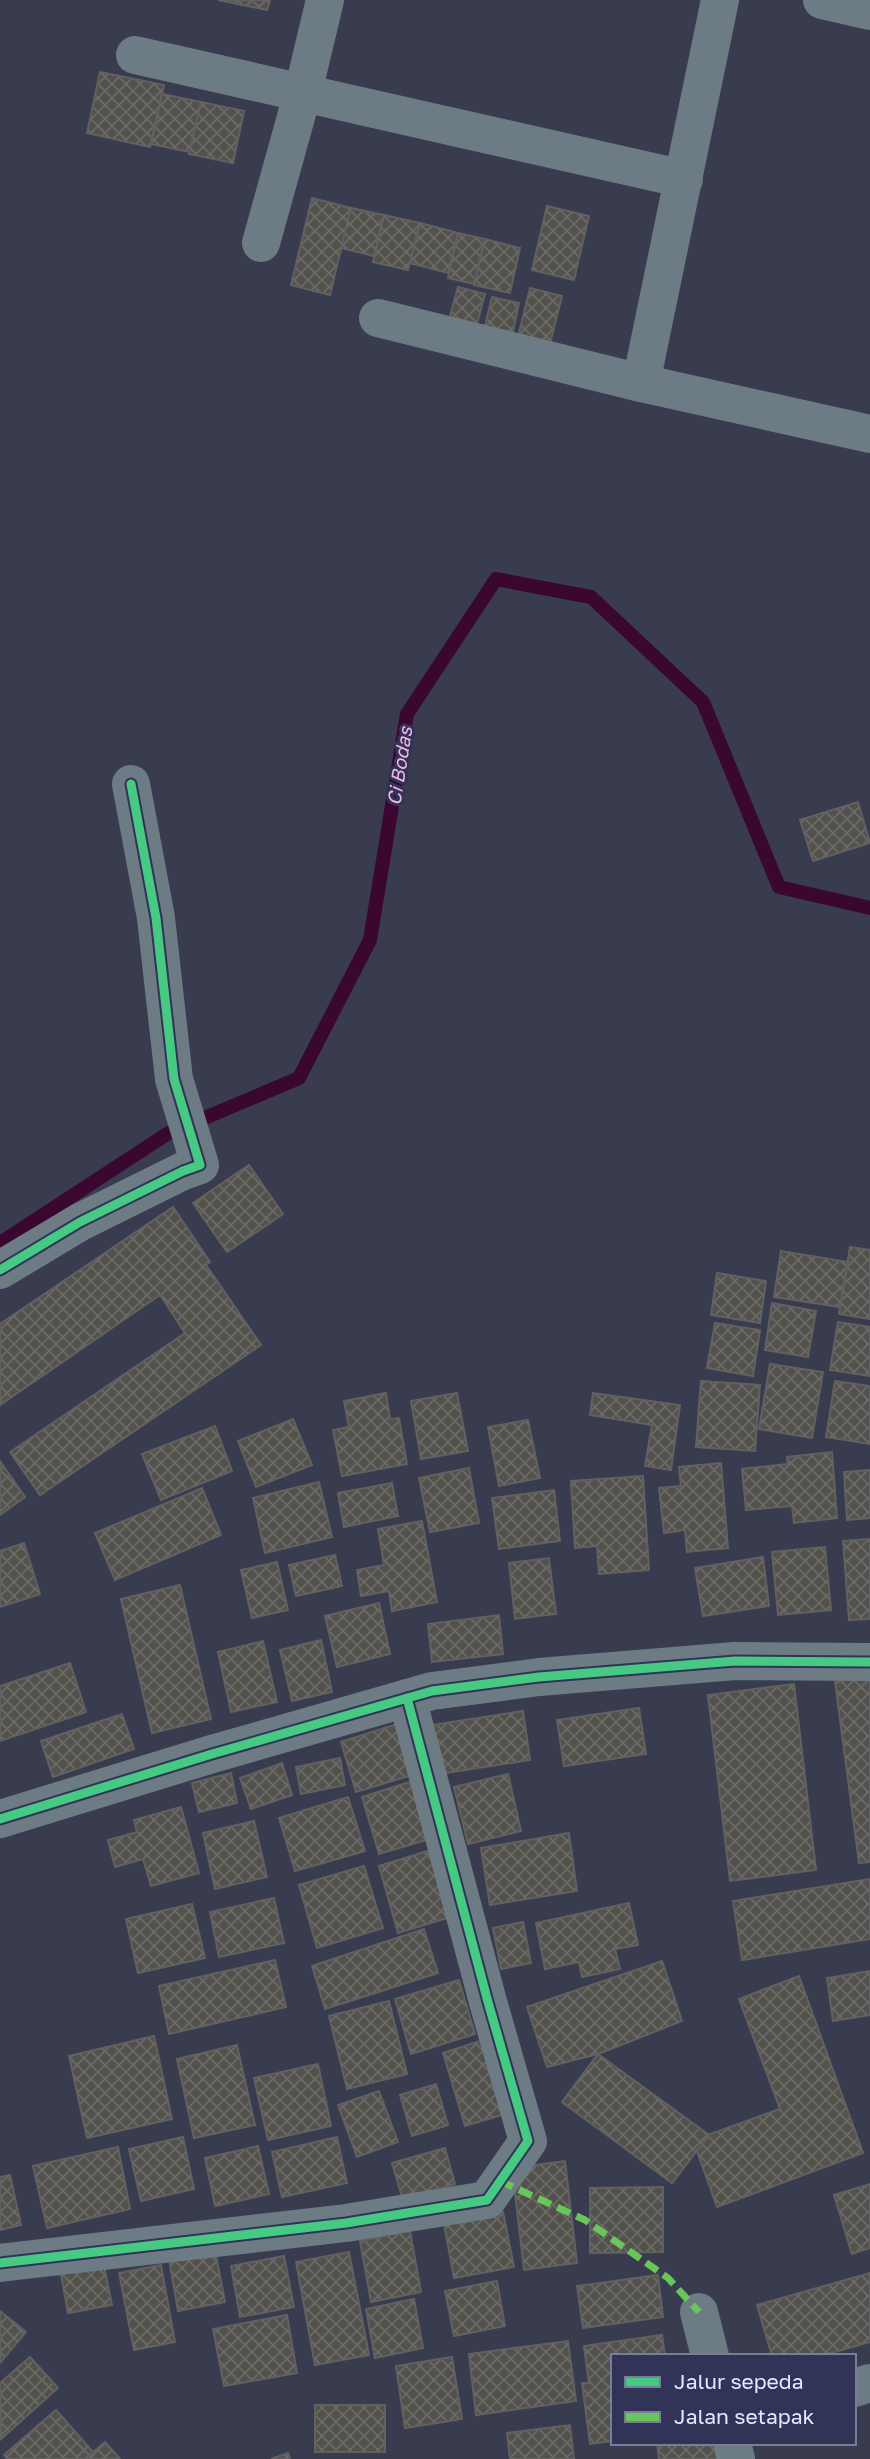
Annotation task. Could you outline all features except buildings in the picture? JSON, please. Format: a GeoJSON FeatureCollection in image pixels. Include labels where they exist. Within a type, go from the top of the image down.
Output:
{"type":"FeatureCollection","features":[{"type":"Feature","properties":{"kind":"street"},"geometry":{"type":"LineString","coordinates":[[261,243],[303,92],[325,0]]}},
{"type":"Feature","properties":{"kind":"street"},"geometry":{"type":"LineString","coordinates":[[642,383],[720,0]]}},
{"type":"Feature","properties":{"kind":"street"},"geometry":{"type":"LineString","coordinates":[[822,0],[870,10]]}},
{"type":"Feature","properties":{"kind":"street"},"geometry":{"type":"LineString","coordinates":[[135,55],[684,179]]}},
{"type":"Feature","properties":{"kind":"street"},"geometry":{"type":"LineString","coordinates":[[378,318],[642,383],[870,434]]}},
{"type":"Feature","properties":{"kind":"street"},"geometry":{"type":"LineString","coordinates":[[0,1270],[80,1222],[200,1165],[174,1079],[156,918],[131,784]]}},
{"type":"Feature","properties":{"kind":"street"},"geometry":{"type":"LineString","coordinates":[[0,1819],[432,1691],[539,1677],[735,1661],[870,1662]]}},
{"type":"Feature","properties":{"kind":"street"},"geometry":{"type":"LineString","coordinates":[[0,2263],[346,2223],[487,2200],[528,2141],[407,1698]]}},
{"type":"Feature","properties":{"kind":"street"},"geometry":{"type":"LineString","coordinates":[[699,2312],[709,2354]]}},
{"type":"Feature","properties":{"kind":"waterway","name":"Ci Bodas"},"geometry":{"type":"LineString","coordinates":[[0,1243],[167,1134],[299,1078],[370,940],[407,714],[496,579],[591,597],[703,702],[779,887],[870,908]]}},
{"type":"Feature","properties":{"kind":"marked path"},"geometry":{"type":"LineString","coordinates":[[500,2181],[585,2220],[668,2278],[699,2312]]}},
{"type":"Feature","properties":{"kind":"cycle path"},"geometry":{"type":"LineString","coordinates":[[0,1270],[80,1222],[200,1165],[174,1079],[156,918],[131,784]]}},
{"type":"Feature","properties":{"kind":"cycle path"},"geometry":{"type":"LineString","coordinates":[[0,1819],[432,1691],[539,1677],[735,1661],[870,1662]]}},
{"type":"Feature","properties":{"kind":"cycle path"},"geometry":{"type":"LineString","coordinates":[[0,2263],[346,2223],[487,2200],[528,2141],[407,1698]]}}]}
